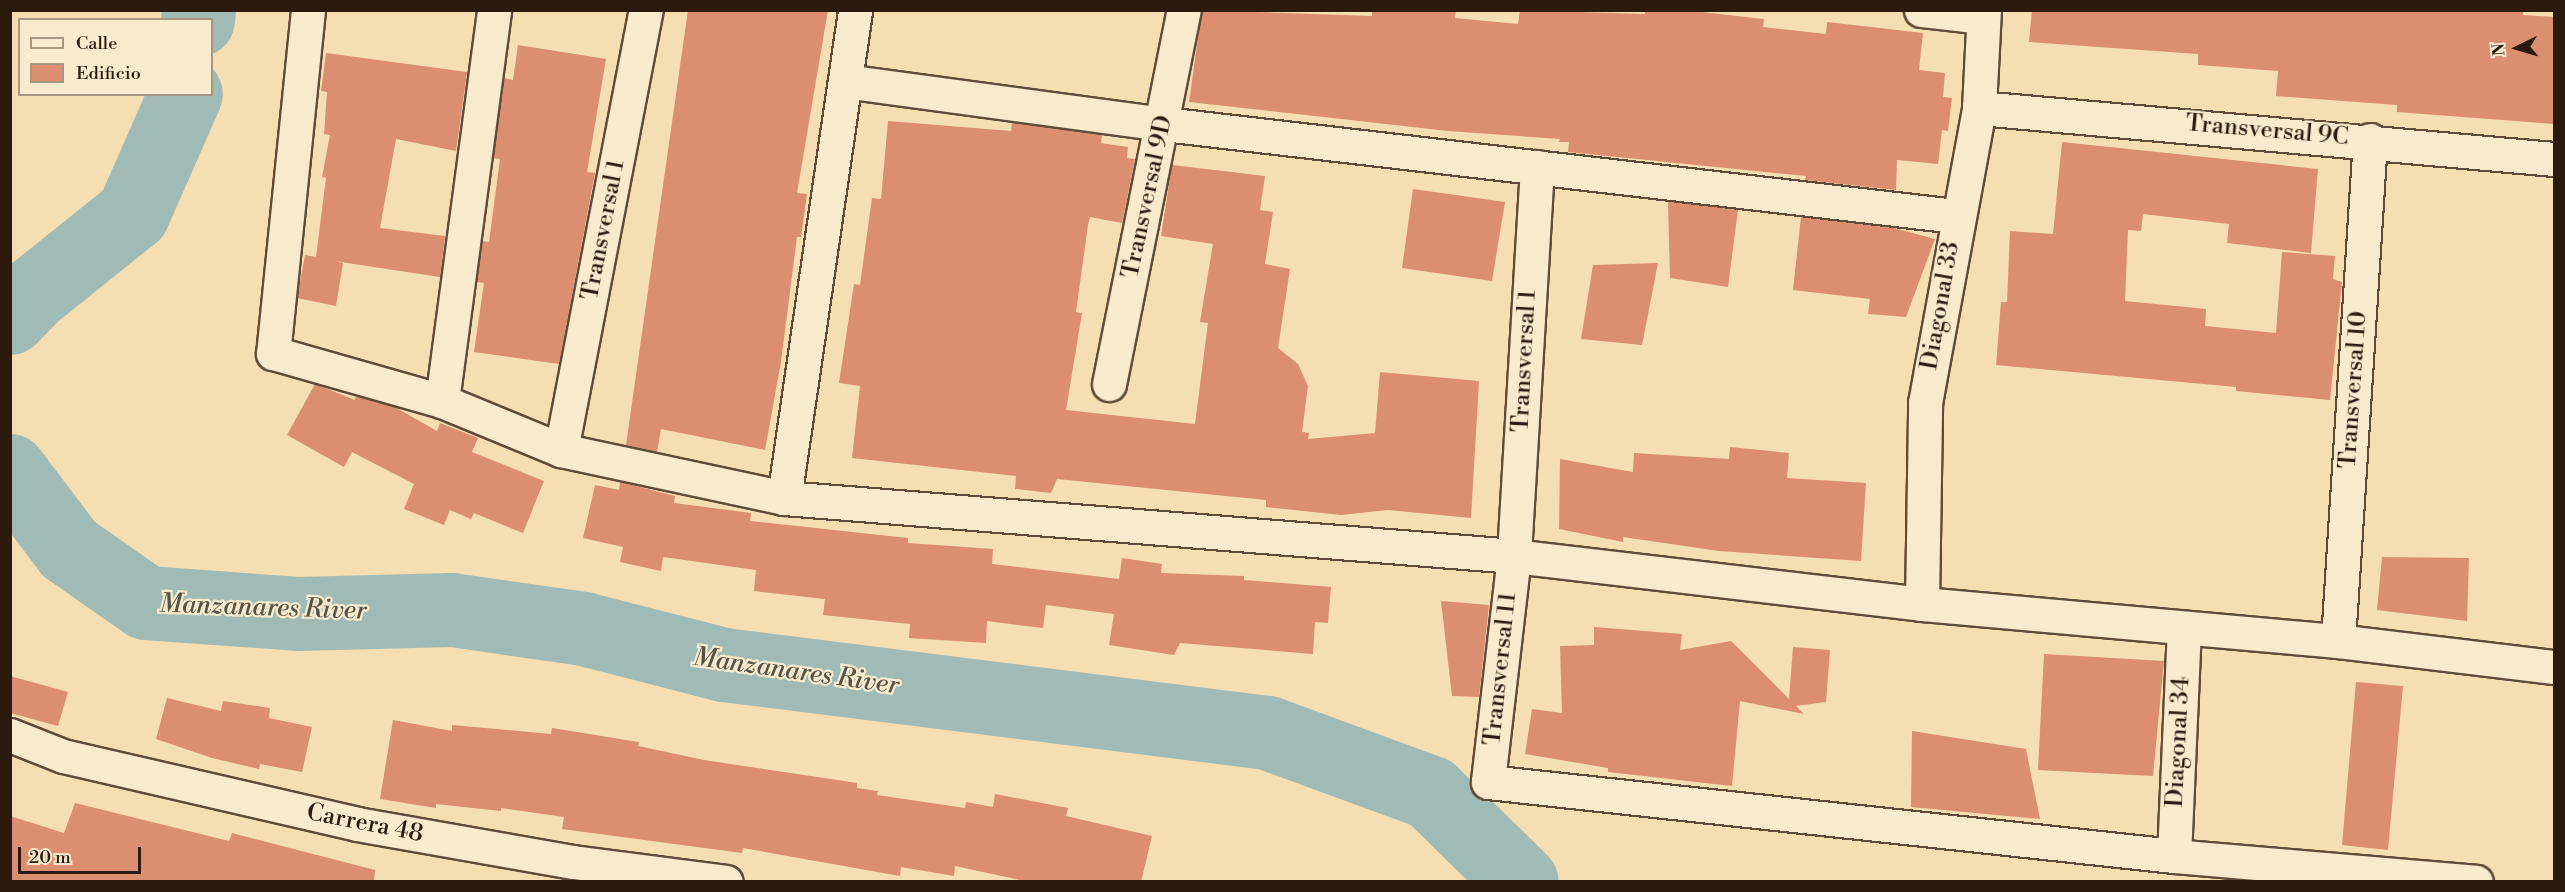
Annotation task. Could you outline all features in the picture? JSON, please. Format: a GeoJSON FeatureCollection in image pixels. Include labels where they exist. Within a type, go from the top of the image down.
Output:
{"type":"FeatureCollection","features":[{"type":"Feature","properties":{"kind":"street"},"geometry":{"type":"LineString","coordinates":[[308,10],[273,353],[442,401],[561,450],[784,498],[1514,556],[1922,604],[2338,641],[2554,667]]}},
{"type":"Feature","properties":{"kind":"street"},"geometry":{"type":"LineString","coordinates":[[442,401],[494,10]]}},
{"type":"Feature","properties":{"kind":"street","name":"Transversal 1"},"geometry":{"type":"LineString","coordinates":[[561,450],[646,10]]}},
{"type":"Feature","properties":{"kind":"street"},"geometry":{"type":"LineString","coordinates":[[784,498],[855,10]]}},
{"type":"Feature","properties":{"kind":"street","name":"Transversal 9D"},"geometry":{"type":"LineString","coordinates":[[1109,384],[1164,124],[1184,10]]}},
{"type":"Feature","properties":{"kind":"street"},"geometry":{"type":"LineString","coordinates":[[1921,10],[1983,14]]}},
{"type":"Feature","properties":{"kind":"street","name":"Diagonal 33"},"geometry":{"type":"LineString","coordinates":[[1922,604],[1925,403],[1956,216],[1979,108],[1983,14]]}},
{"type":"Feature","properties":{"kind":"street"},"geometry":{"type":"LineString","coordinates":[[844,81],[1164,124],[1956,216]]}},
{"type":"Feature","properties":{"kind":"street","name":"Transversal 9C"},"geometry":{"type":"LineString","coordinates":[[1979,108],[2370,140],[2554,159]]}},
{"type":"Feature","properties":{"kind":"street","name":"Transversal 10"},"geometry":{"type":"LineString","coordinates":[[2338,641],[2370,140]]}},
{"type":"Feature","properties":{"kind":"street","name":"Transversal 1"},"geometry":{"type":"LineString","coordinates":[[1514,556],[1537,167]]}},
{"type":"Feature","properties":{"kind":"street","name":"Transversal 11"},"geometry":{"type":"LineString","coordinates":[[1514,556],[1488,782],[2174,856]]}},
{"type":"Feature","properties":{"kind":"street","name":"Diagonal 34"},"geometry":{"type":"LineString","coordinates":[[2174,856],[2184,629]]}},
{"type":"Feature","properties":{"kind":"street","name":"Carrera 48"},"geometry":{"type":"LineString","coordinates":[[10,735],[63,756],[569,872],[726,882]]}},
{"type":"Feature","properties":{"kind":"street"},"geometry":{"type":"LineString","coordinates":[[2174,856],[2476,882]]}},
{"type":"Feature","properties":{"kind":"building"},"geometry":{"type":"Polygon","coordinates":[[[688,10],[828,10],[797,193],[807,194],[801,237],[797,237],[781,362],[765,450],[661,429],[657,452],[626,445],[688,10]]]}},
{"type":"Feature","properties":{"kind":"building"},"geometry":{"type":"Polygon","coordinates":[[[1202,10],[1372,16],[1372,10],[1456,10],[1455,18],[1518,24],[1520,10],[1645,14],[1645,10],[1684,10],[1764,19],[1763,27],[1826,34],[1827,22],[1923,33],[1919,70],[1945,73],[1943,97],[1952,98],[1948,131],[1942,130],[1938,164],[1897,160],[1896,190],[1805,180],[1806,176],[1568,152],[1569,142],[1559,142],[1560,139],[1448,131],[1189,102],[1202,10]]]}},
{"type":"Feature","properties":{"kind":"building"},"geometry":{"type":"Polygon","coordinates":[[[2032,10],[2523,10],[2523,15],[2554,17],[2554,124],[2397,112],[2397,105],[2276,96],[2278,71],[2198,65],[2198,54],[2029,42],[2032,10]]]}},
{"type":"Feature","properties":{"kind":"building"},"geometry":{"type":"Polygon","coordinates":[[[518,45],[606,59],[587,172],[595,173],[559,364],[474,352],[484,283],[477,282],[482,241],[489,242],[500,159],[493,158],[504,78],[513,80],[518,45]]]}},
{"type":"Feature","properties":{"kind":"building"},"geometry":{"type":"Polygon","coordinates":[[[326,53],[467,72],[456,151],[396,139],[380,228],[445,236],[440,277],[334,261],[343,263],[336,306],[297,298],[305,255],[316,257],[326,178],[322,177],[330,135],[324,134],[327,92],[321,91],[326,53]]]}},
{"type":"Feature","properties":{"kind":"building"},"geometry":{"type":"Polygon","coordinates":[[[888,121],[1011,131],[1012,122],[1102,135],[1101,143],[1128,147],[1127,158],[1135,159],[1122,223],[1090,217],[1088,225],[1076,312],[1082,313],[1066,410],[1195,424],[1208,323],[1200,322],[1213,244],[1161,236],[1172,165],[1265,176],[1260,210],[1273,212],[1265,264],[1290,269],[1278,348],[1298,364],[1308,386],[1302,432],[1309,433],[1308,439],[1375,433],[1380,372],[1479,381],[1471,518],[1388,510],[1341,515],[1266,507],[1266,500],[1057,479],[1051,493],[1015,489],[1016,476],[852,458],[860,386],[839,383],[854,284],[860,285],[872,198],[881,199],[888,121]]]}},
{"type":"Feature","properties":{"kind":"building"},"geometry":{"type":"Polygon","coordinates":[[[2062,142],[2318,169],[2311,253],[2227,243],[2229,224],[2143,214],[2141,231],[2128,230],[2125,301],[2206,309],[2205,326],[2276,333],[2282,252],[2335,256],[2333,279],[2342,282],[2330,400],[2236,391],[2236,387],[1996,365],[2001,302],[2007,302],[2010,231],[2053,234],[2062,142]]]}},
{"type":"Feature","properties":{"kind":"building"},"geometry":{"type":"Polygon","coordinates":[[[1413,189],[1505,202],[1492,281],[1402,268],[1413,189]]]}},
{"type":"Feature","properties":{"kind":"building"},"geometry":{"type":"Polygon","coordinates":[[[1668,201],[1738,210],[1728,287],[1670,278],[1668,201]]]}},
{"type":"Feature","properties":{"kind":"building"},"geometry":{"type":"Polygon","coordinates":[[[1801,217],[1894,228],[1935,239],[1906,317],[1868,314],[1870,299],[1793,290],[1801,217]]]}},
{"type":"Feature","properties":{"kind":"building"},"geometry":{"type":"Polygon","coordinates":[[[1658,263],[1642,345],[1581,339],[1593,265],[1658,263]]]}},
{"type":"Feature","properties":{"kind":"building"},"geometry":{"type":"Polygon","coordinates":[[[315,384],[355,400],[356,396],[393,406],[437,431],[440,423],[478,438],[472,452],[544,481],[523,533],[474,513],[471,519],[450,510],[444,525],[404,509],[414,484],[352,452],[344,467],[287,435],[315,384]]]}},
{"type":"Feature","properties":{"kind":"building"},"geometry":{"type":"Polygon","coordinates":[[[1730,447],[1789,453],[1787,478],[1866,483],[1861,561],[1719,551],[1623,537],[1623,542],[1559,529],[1560,459],[1633,472],[1634,453],[1729,459],[1730,447]]]}},
{"type":"Feature","properties":{"kind":"building"},"geometry":{"type":"Polygon","coordinates":[[[620,482],[675,496],[674,503],[751,513],[750,521],[908,538],[908,543],[993,549],[992,564],[1119,579],[1122,558],[1162,564],[1161,573],[1244,576],[1244,580],[1331,587],[1328,623],[1315,622],[1313,654],[1180,643],[1174,655],[1109,645],[1114,614],[1046,605],[1043,628],[987,621],[986,643],[909,638],[910,624],[823,615],[825,599],[754,591],[756,570],[663,557],[661,571],[620,562],[623,547],[583,538],[595,485],[619,490],[620,482]]]}},
{"type":"Feature","properties":{"kind":"building"},"geometry":{"type":"Polygon","coordinates":[[[2382,557],[2469,558],[2467,621],[2377,610],[2382,557]]]}},
{"type":"Feature","properties":{"kind":"building"},"geometry":{"type":"Polygon","coordinates":[[[1441,601],[1489,605],[1479,697],[1452,696],[1441,601]]]}},
{"type":"Feature","properties":{"kind":"building"},"geometry":{"type":"Polygon","coordinates":[[[1594,627],[1682,634],[1680,650],[1731,641],[1789,699],[1793,647],[1830,650],[1826,702],[1796,706],[1804,714],[1740,701],[1732,786],[1608,772],[1608,768],[1525,754],[1532,709],[1562,713],[1560,646],[1594,645],[1594,627]]]}},
{"type":"Feature","properties":{"kind":"building"},"geometry":{"type":"Polygon","coordinates":[[[2044,654],[2164,661],[2153,776],[2038,770],[2044,654]]]}},
{"type":"Feature","properties":{"kind":"building"},"geometry":{"type":"Polygon","coordinates":[[[10,676],[68,692],[58,726],[10,713],[10,676]]]}},
{"type":"Feature","properties":{"kind":"building"},"geometry":{"type":"Polygon","coordinates":[[[2356,682],[2403,686],[2388,850],[2342,845],[2356,682]]]}},
{"type":"Feature","properties":{"kind":"building"},"geometry":{"type":"Polygon","coordinates":[[[167,698],[221,711],[223,701],[270,708],[269,718],[312,727],[302,772],[260,764],[259,769],[212,758],[156,739],[167,698]]]}},
{"type":"Feature","properties":{"kind":"building"},"geometry":{"type":"Polygon","coordinates":[[[393,720],[452,731],[452,725],[551,734],[552,728],[639,742],[638,746],[704,760],[857,783],[857,788],[878,791],[877,795],[965,808],[966,802],[993,807],[995,794],[1068,808],[1066,816],[1152,836],[1141,882],[1029,882],[955,866],[954,876],[901,867],[900,876],[743,848],[742,853],[562,829],[564,817],[501,808],[501,811],[436,804],[436,808],[380,799],[393,720]]]}},
{"type":"Feature","properties":{"kind":"building"},"geometry":{"type":"Polygon","coordinates":[[[1912,731],[2026,749],[2040,819],[1911,807],[1912,731]]]}},
{"type":"Feature","properties":{"kind":"building"},"geometry":{"type":"Polygon","coordinates":[[[75,803],[229,841],[232,833],[375,870],[374,882],[10,882],[10,816],[64,833],[75,803]]]}},
{"type":"Feature","properties":{"kind":"waterway","name":"Manzanares River"},"geometry":{"type":"LineString","coordinates":[[198,18],[199,10]]}},
{"type":"Feature","properties":{"kind":"waterway","name":"Manzanares River"},"geometry":{"type":"LineString","coordinates":[[10,318],[33,294],[133,214],[185,96]]}},
{"type":"Feature","properties":{"kind":"waterway","name":"Manzanares River"},"geometry":{"type":"LineString","coordinates":[[10,471],[69,549],[146,603],[298,614],[452,610],[584,629],[724,665],[1268,733],[1431,793],[1522,882]]}}]}
